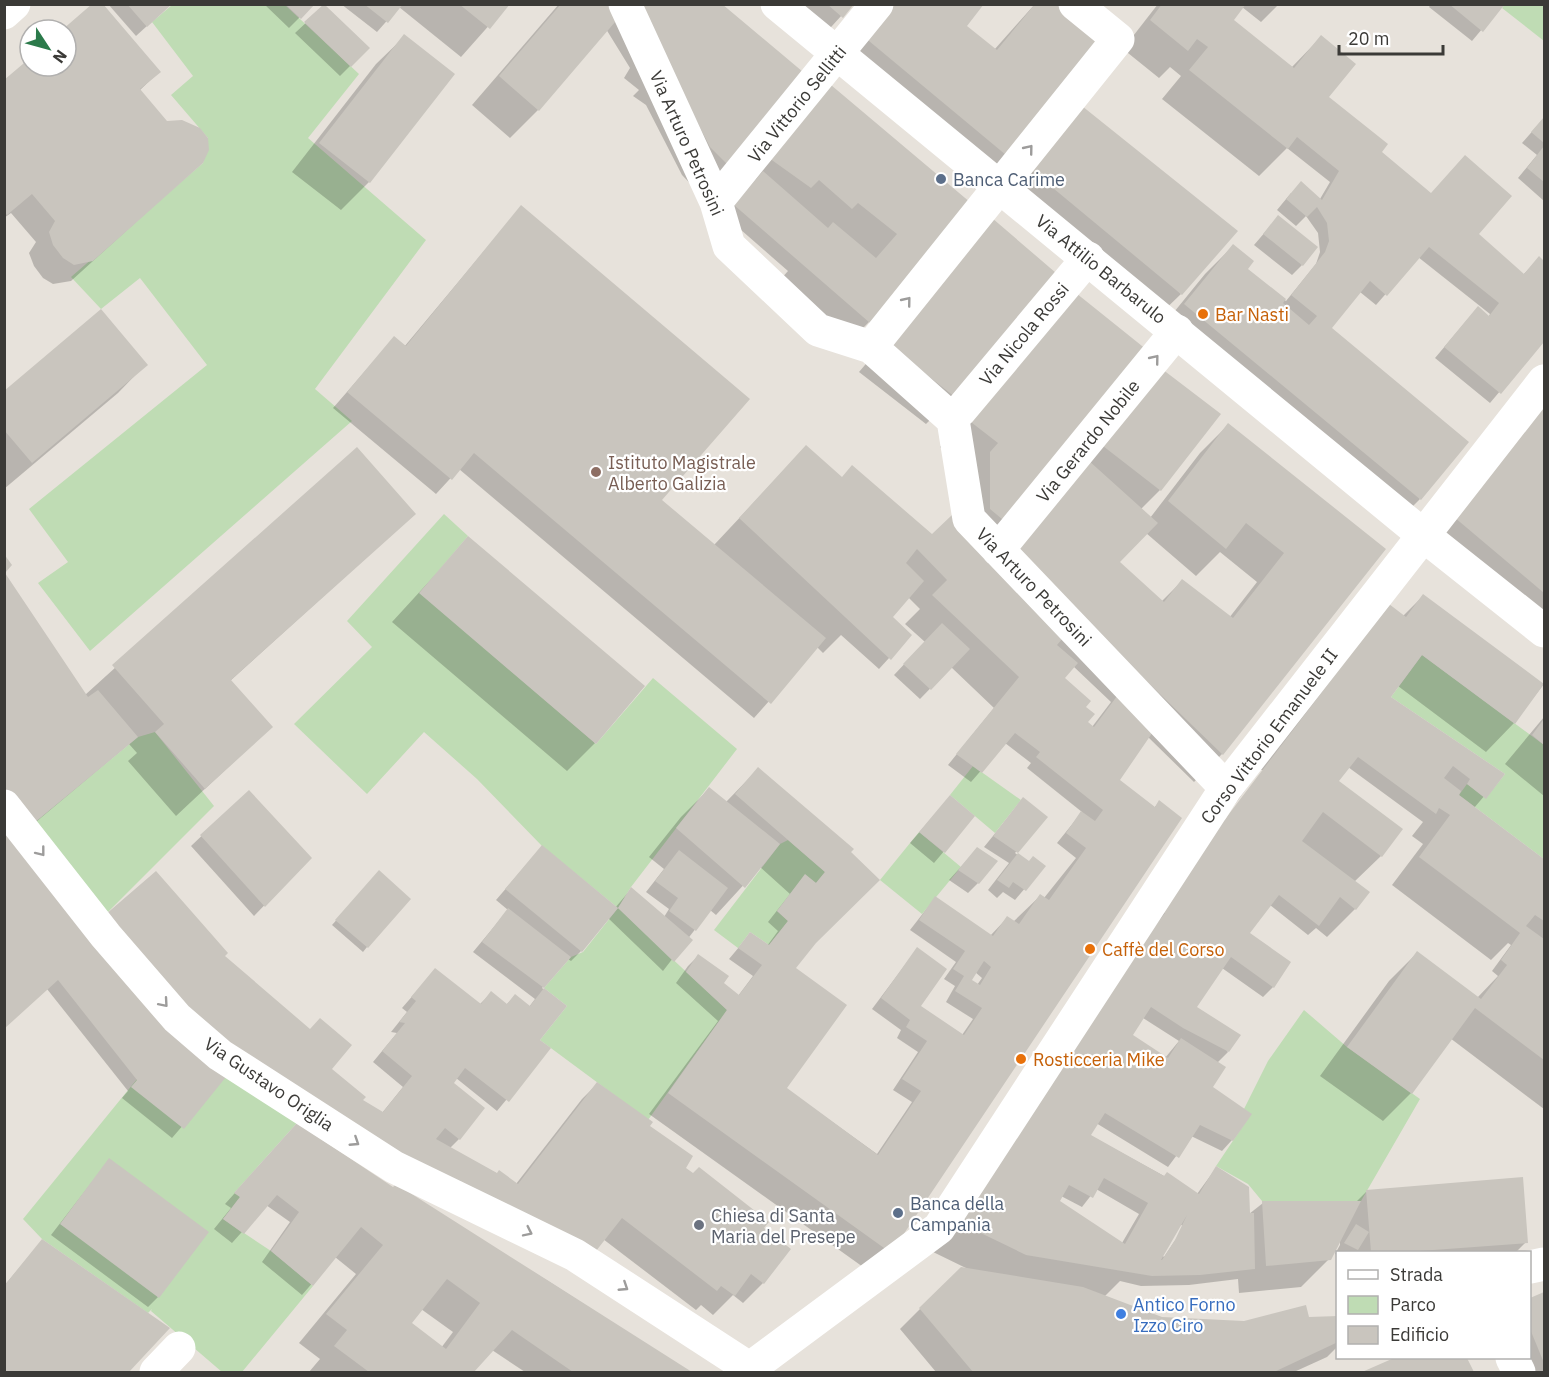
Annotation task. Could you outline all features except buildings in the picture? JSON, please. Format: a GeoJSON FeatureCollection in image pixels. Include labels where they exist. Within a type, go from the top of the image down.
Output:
{"type":"FeatureCollection","features":[{"type":"Feature","properties":{"kind":"street"},"geometry":{"type":"LineString","coordinates":[[4,13],[14,4]]}},
{"type":"Feature","properties":{"kind":"street","name":"Via Arturo Petrosini"},"geometry":{"type":"LineString","coordinates":[[625,4],[716,202],[729,246],[818,330],[871,347],[952,420],[969,519],[1226,788]]}},
{"type":"Feature","properties":{"kind":"street","name":"Via Attilio Barbarulo"},"geometry":{"type":"LineString","coordinates":[[777,4],[1423,535],[1545,631]]}},
{"type":"Feature","properties":{"kind":"street","name":"Via Vittorio Sellitti"},"geometry":{"type":"LineString","coordinates":[[716,202],[877,4]]}},
{"type":"Feature","properties":{"kind":"street"},"geometry":{"type":"LineString","coordinates":[[871,347],[1118,39],[1075,4]]}},
{"type":"Feature","properties":{"kind":"street","name":"Via Nicola Rossi"},"geometry":{"type":"LineString","coordinates":[[960,411],[1088,258]]}},
{"type":"Feature","properties":{"kind":"street","name":"Via Gerardo Nobile"},"geometry":{"type":"LineString","coordinates":[[998,550],[1177,331]]}},
{"type":"Feature","properties":{"kind":"street","name":"Corso Vittorio Emanuele II"},"geometry":{"type":"LineString","coordinates":[[747,1370],[939,1228],[1226,788],[1545,381]]}},
{"type":"Feature","properties":{"kind":"street","name":"Via Gustavo Origlia"},"geometry":{"type":"LineString","coordinates":[[4,807],[106,936],[177,1018],[220,1055],[394,1167],[575,1255],[747,1370]]}},
{"type":"Feature","properties":{"kind":"street"},"geometry":{"type":"LineString","coordinates":[[156,1372],[179,1348]]}},
{"type":"Feature","properties":{"kind":"green space"},"geometry":{"type":"Polygon","coordinates":[[[1505,4],[1544,5],[1544,41],[1502,8],[1505,4]]]}},
{"type":"Feature","properties":{"kind":"green space"},"geometry":{"type":"Polygon","coordinates":[[[172,5],[285,5],[359,74],[308,138],[426,240],[315,389],[352,421],[90,651],[38,583],[68,562],[29,509],[207,365],[140,278],[101,309],[71,277],[203,163],[208,138],[171,95],[193,76],[152,22],[172,5]]]}},
{"type":"Feature","properties":{"kind":"green space"},"geometry":{"type":"Polygon","coordinates":[[[444,514],[468,536],[420,593],[596,744],[653,678],[737,749],[631,887],[618,908],[542,846],[477,779],[424,732],[367,794],[294,724],[372,647],[347,621],[444,514]]]}},
{"type":"Feature","properties":{"kind":"green space"},"geometry":{"type":"Polygon","coordinates":[[[1422,655],[1544,745],[1544,859],[1459,795],[1467,784],[1486,798],[1505,774],[1391,697],[1422,655]]]}},
{"type":"Feature","properties":{"kind":"green space"},"geometry":{"type":"Polygon","coordinates":[[[155,732],[214,806],[105,915],[34,823],[138,737],[155,732]]]}},
{"type":"Feature","properties":{"kind":"green space"},"geometry":{"type":"Polygon","coordinates":[[[973,766],[1021,800],[995,833],[950,795],[973,766]]]}},
{"type":"Feature","properties":{"kind":"green space"},"geometry":{"type":"Polygon","coordinates":[[[919,832],[961,867],[922,914],[880,880],[919,832]]]}},
{"type":"Feature","properties":{"kind":"green space"},"geometry":{"type":"Polygon","coordinates":[[[788,840],[825,872],[816,883],[805,875],[777,911],[788,921],[769,945],[750,932],[738,948],[714,930],[780,844],[788,840]]]}},
{"type":"Feature","properties":{"kind":"green space"},"geometry":{"type":"Polygon","coordinates":[[[618,908],[727,1010],[648,1120],[540,1040],[567,1006],[544,988],[571,957],[583,952],[618,908]]]}},
{"type":"Feature","properties":{"kind":"green space"},"geometry":{"type":"Polygon","coordinates":[[[1304,1010],[1347,1047],[1420,1099],[1361,1201],[1262,1201],[1248,1184],[1216,1166],[1251,1114],[1244,1109],[1268,1061],[1304,1010]]]}},
{"type":"Feature","properties":{"kind":"green space"},"geometry":{"type":"Polygon","coordinates":[[[177,1030],[297,1123],[235,1192],[240,1197],[223,1219],[271,1251],[313,1286],[242,1372],[222,1372],[151,1311],[152,1309],[148,1313],[42,1239],[23,1219],[177,1030]]]}},
{"type":"Feature","properties":{"kind":"place","name":"Banca Carime"},"geometry":{"type":"Point","coordinates":[941,179]}},
{"type":"Feature","properties":{"kind":"place","name":"Bar Nasti"},"geometry":{"type":"Point","coordinates":[1203,314]}},
{"type":"Feature","properties":{"kind":"place","name":"Istituto Magistrale Alberto Galizia"},"geometry":{"type":"Point","coordinates":[596,472]}},
{"type":"Feature","properties":{"kind":"place","name":"Caffè del Corso"},"geometry":{"type":"Point","coordinates":[1090,949]}},
{"type":"Feature","properties":{"kind":"place","name":"Rosticceria Mike"},"geometry":{"type":"Point","coordinates":[1021,1059]}},
{"type":"Feature","properties":{"kind":"place","name":"Banca della Campania"},"geometry":{"type":"Point","coordinates":[898,1213]}},
{"type":"Feature","properties":{"kind":"place","name":"Chiesa di Santa Maria del Presepe"},"geometry":{"type":"Point","coordinates":[699,1225]}},
{"type":"Feature","properties":{"kind":"place","name":"Antico Forno Izzo Ciro"},"geometry":{"type":"Point","coordinates":[1121,1314]}}]}
